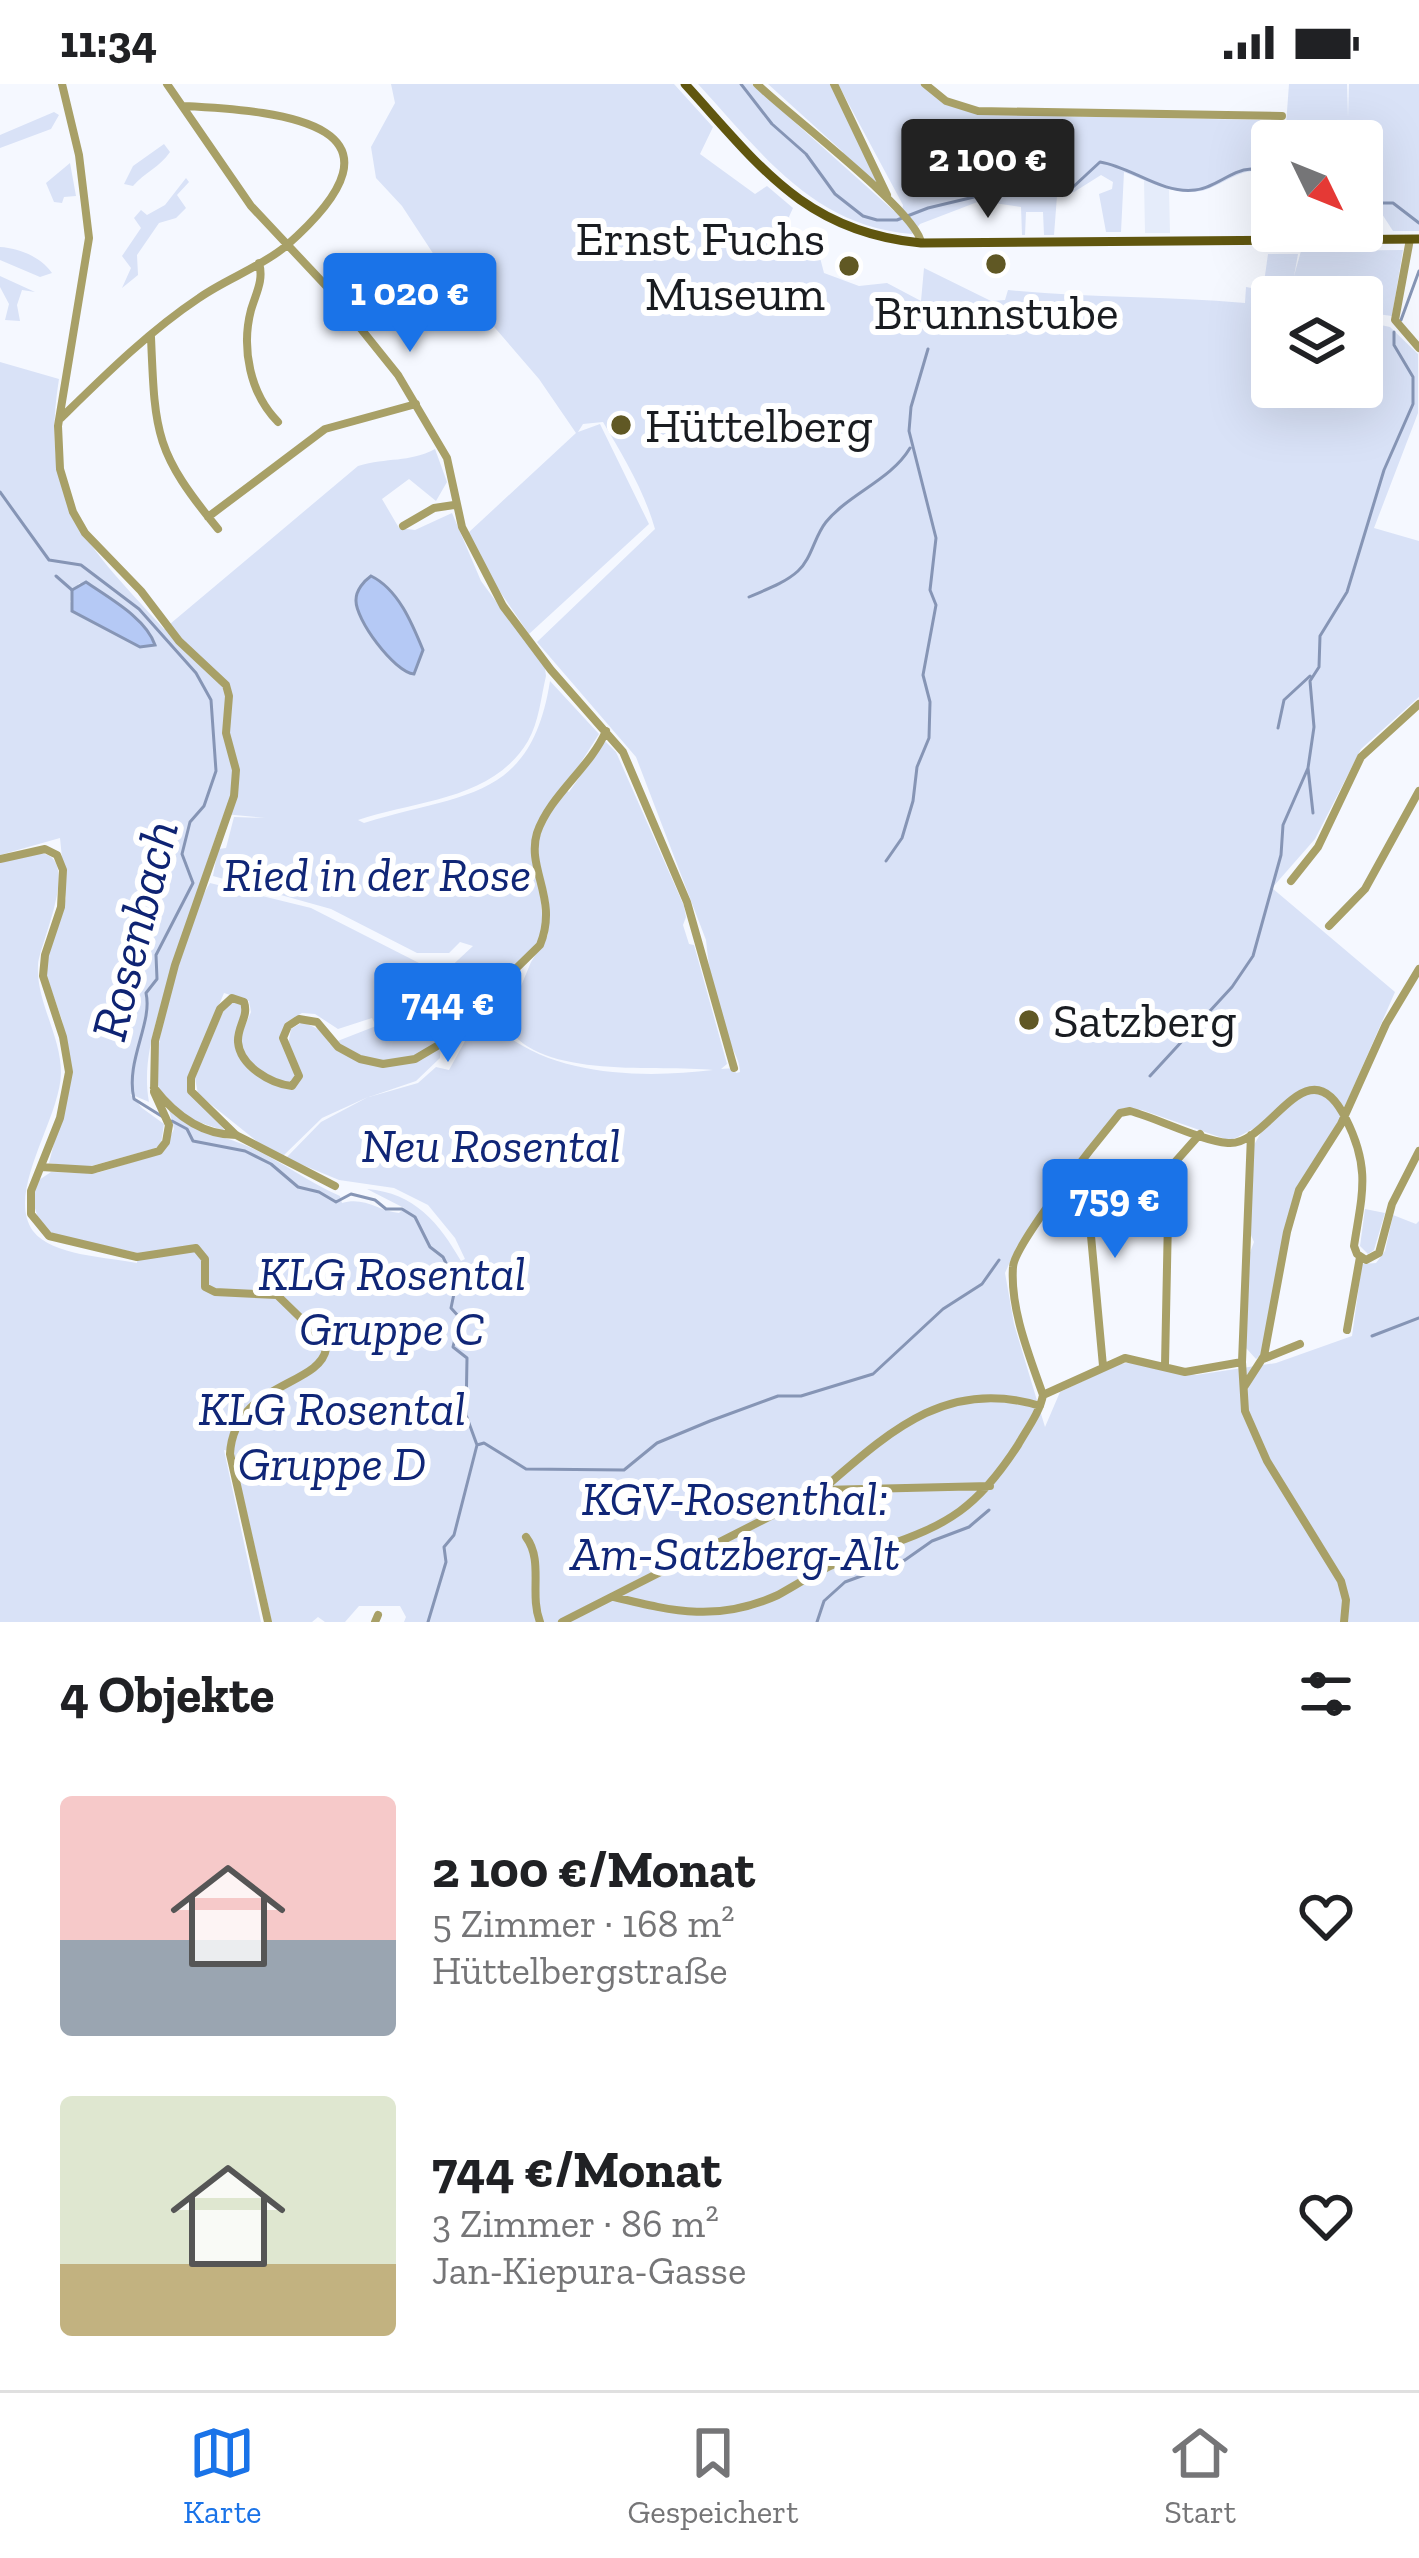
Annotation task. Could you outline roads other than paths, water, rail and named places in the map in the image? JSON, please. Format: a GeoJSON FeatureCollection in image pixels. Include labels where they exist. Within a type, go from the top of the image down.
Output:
{"type":"FeatureCollection","features":[{"type":"Feature","properties":{"kind":"main road"},"geometry":{"type":"LineString","coordinates":[[686,84],[795,199],[858,231],[955,244],[1415,245]]}},
{"type":"Feature","properties":{"kind":"street"},"geometry":{"type":"LineString","coordinates":[[41,1167],[92,1170],[164,1146],[169,1121],[154,1087],[155,1041],[175,965],[236,787],[226,733],[230,696],[223,679],[179,641],[81,527],[60,469],[56,438],[89,238],[79,155],[62,84]]}},
{"type":"Feature","properties":{"kind":"street"},"geometry":{"type":"LineString","coordinates":[[167,84],[251,206],[362,328],[416,404],[452,470],[454,505],[473,551],[513,622],[627,758],[683,892],[734,1068]]}},
{"type":"Feature","properties":{"kind":"street"},"geometry":{"type":"LineString","coordinates":[[757,84],[888,196]]}},
{"type":"Feature","properties":{"kind":"street"},"geometry":{"type":"LineString","coordinates":[[834,84],[888,196],[916,226],[921,243]]}},
{"type":"Feature","properties":{"kind":"street"},"geometry":{"type":"LineString","coordinates":[[926,84],[946,101],[970,110],[1282,116]]}},
{"type":"Feature","properties":{"kind":"street"},"geometry":{"type":"LineString","coordinates":[[59,420],[197,299],[287,244],[338,184],[341,149],[335,138],[313,123],[283,114],[183,106]]}},
{"type":"Feature","properties":{"kind":"street"},"geometry":{"type":"LineString","coordinates":[[1415,245],[1406,257],[1395,320],[1419,348]]}},
{"type":"Feature","properties":{"kind":"street"},"geometry":{"type":"LineString","coordinates":[[259,263],[262,273],[246,348],[258,393],[278,422]]}},
{"type":"Feature","properties":{"kind":"street"},"geometry":{"type":"LineString","coordinates":[[362,328],[431,276]]}},
{"type":"Feature","properties":{"kind":"street"},"geometry":{"type":"LineString","coordinates":[[151,336],[160,443],[186,491],[218,530]]}},
{"type":"Feature","properties":{"kind":"street"},"geometry":{"type":"LineString","coordinates":[[64,394],[77,402]]}},
{"type":"Feature","properties":{"kind":"street"},"geometry":{"type":"LineString","coordinates":[[208,518],[326,429],[416,404]]}},
{"type":"Feature","properties":{"kind":"street"},"geometry":{"type":"LineString","coordinates":[[403,526],[434,508],[454,505]]}},
{"type":"Feature","properties":{"kind":"street"},"geometry":{"type":"LineString","coordinates":[[1292,881],[1318,847],[1361,758],[1419,704]]}},
{"type":"Feature","properties":{"kind":"street"},"geometry":{"type":"LineString","coordinates":[[335,1186],[236,1135],[196,1097],[190,1087],[193,1072],[224,1003],[235,998],[246,1004],[240,1050],[255,1069],[282,1085],[292,1086],[299,1078],[284,1039],[290,1024],[299,1019],[317,1022],[338,1047],[368,1062],[398,1064],[431,1050],[540,945],[547,910],[536,858],[538,833],[606,731]]}},
{"type":"Feature","properties":{"kind":"street"},"geometry":{"type":"LineString","coordinates":[[1329,926],[1365,889],[1419,791]]}},
{"type":"Feature","properties":{"kind":"street"},"geometry":{"type":"LineString","coordinates":[[0,859],[45,849],[57,855],[63,870],[59,918],[43,970],[69,1072],[60,1118],[29,1204],[35,1222],[49,1236],[143,1257],[196,1248],[205,1259],[205,1287],[214,1292],[278,1294],[326,1349],[322,1361],[255,1402],[231,1439],[230,1454],[268,1622]]}},
{"type":"Feature","properties":{"kind":"street"},"geometry":{"type":"LineString","coordinates":[[1243,1388],[1261,1362],[1292,1209],[1302,1184],[1344,1115],[1385,1024],[1419,969]]}},
{"type":"Feature","properties":{"kind":"street"},"geometry":{"type":"LineString","coordinates":[[154,1087],[185,1120],[236,1135]]}},
{"type":"Feature","properties":{"kind":"street"},"geometry":{"type":"LineString","coordinates":[[1229,1144],[1251,1134],[1309,1091],[1331,1096],[1344,1115],[1363,1162],[1364,1191],[1354,1246],[1360,1257],[1347,1330]]}},
{"type":"Feature","properties":{"kind":"street"},"geometry":{"type":"LineString","coordinates":[[880,1549],[944,1524],[990,1486],[1040,1406],[1043,1395],[1014,1289],[1015,1254],[1125,1111],[1229,1144],[1249,1165]]}},
{"type":"Feature","properties":{"kind":"street"},"geometry":{"type":"LineString","coordinates":[[1166,1366],[1169,1169],[1200,1134]]}},
{"type":"Feature","properties":{"kind":"street"},"geometry":{"type":"LineString","coordinates":[[1251,1134],[1242,1357],[1245,1411],[1255,1438],[1341,1581],[1346,1600],[1344,1622]]}},
{"type":"Feature","properties":{"kind":"street"},"geometry":{"type":"LineString","coordinates":[[1360,1257],[1370,1260],[1379,1253],[1392,1204],[1419,1151]]}},
{"type":"Feature","properties":{"kind":"street"},"geometry":{"type":"LineString","coordinates":[[1084,1160],[1103,1366]]}},
{"type":"Feature","properties":{"kind":"street"},"geometry":{"type":"LineString","coordinates":[[1043,1395],[1103,1366],[1135,1357],[1196,1372],[1242,1357],[1261,1362],[1300,1344]]}},
{"type":"Feature","properties":{"kind":"street"},"geometry":{"type":"LineString","coordinates":[[562,1622],[822,1490],[892,1431],[940,1405],[1010,1397],[1040,1406]]}},
{"type":"Feature","properties":{"kind":"street"},"geometry":{"type":"LineString","coordinates":[[822,1490],[990,1486]]}},
{"type":"Feature","properties":{"kind":"street"},"geometry":{"type":"LineString","coordinates":[[526,1537],[535,1550],[534,1605],[540,1622]]}},
{"type":"Feature","properties":{"kind":"street"},"geometry":{"type":"LineString","coordinates":[[612,1597],[694,1616],[730,1613],[758,1605],[823,1567],[853,1557]]}},
{"type":"Feature","properties":{"kind":"water"},"geometry":{"type":"Polygon","coordinates":[[[371,576],[396,598],[414,629],[423,650],[414,674],[387,655],[357,609],[356,596],[371,576]]]}},
{"type":"Feature","properties":{"kind":"water"},"geometry":{"type":"Polygon","coordinates":[[[86,582],[135,617],[155,645],[140,647],[72,611],[72,590],[86,582]]]}},
{"type":"Feature","properties":{"kind":"waterway"},"geometry":{"type":"LineString","coordinates":[[741,84],[772,124],[806,154],[835,194],[863,216],[877,220],[897,220],[999,191],[1072,188],[1100,162],[1182,190],[1203,189],[1251,169]]}},
{"type":"Feature","properties":{"kind":"waterway"},"geometry":{"type":"LineString","coordinates":[[1383,203],[1393,203],[1419,223]]}},
{"type":"Feature","properties":{"kind":"waterway"},"geometry":{"type":"LineString","coordinates":[[1401,320],[1419,271]]}},
{"type":"Feature","properties":{"kind":"waterway"},"geometry":{"type":"LineString","coordinates":[[1150,1076],[1232,987],[1253,956],[1281,855],[1283,825],[1308,768],[1314,727],[1310,681],[1319,667],[1320,636],[1347,592],[1384,470],[1413,404],[1413,377],[1394,345],[1394,332]]}},
{"type":"Feature","properties":{"kind":"waterway"},"geometry":{"type":"LineString","coordinates":[[886,861],[902,838],[917,767],[929,738],[930,702],[923,675],[936,605],[930,590],[936,538],[909,431],[928,349]]}},
{"type":"Feature","properties":{"kind":"waterway"},"geometry":{"type":"LineString","coordinates":[[749,597],[798,571],[826,522],[892,469],[910,448]]}},
{"type":"Feature","properties":{"kind":"waterway","name":"Rosenbach"},"geometry":{"type":"LineString","coordinates":[[0,492],[49,560],[81,565],[139,609],[196,673],[211,700],[216,771],[204,806],[190,822],[182,854],[193,883],[156,955],[157,979],[146,993],[146,1017],[133,1071],[134,1099],[163,1117]]}},
{"type":"Feature","properties":{"kind":"waterway"},"geometry":{"type":"LineString","coordinates":[[56,576],[72,590]]}},
{"type":"Feature","properties":{"kind":"waterway"},"geometry":{"type":"LineString","coordinates":[[1278,728],[1284,700],[1310,676]]}},
{"type":"Feature","properties":{"kind":"waterway"},"geometry":{"type":"LineString","coordinates":[[1308,768],[1313,813]]}},
{"type":"Feature","properties":{"kind":"waterway","name":"Rosenbach"},"geometry":{"type":"LineString","coordinates":[[172,1121],[187,1129],[193,1141],[245,1151],[271,1164],[298,1187],[336,1202],[351,1194],[375,1200],[386,1209],[402,1209],[415,1217],[430,1247],[443,1257],[456,1284],[451,1308],[460,1318],[453,1347],[467,1358],[466,1415],[477,1445],[454,1535],[444,1547],[446,1562],[428,1622]]}},
{"type":"Feature","properties":{"kind":"waterway"},"geometry":{"type":"LineString","coordinates":[[477,1445],[484,1443],[526,1469],[624,1470],[657,1443],[710,1421],[778,1396],[801,1396],[873,1374],[943,1309],[982,1284],[999,1260]]}},
{"type":"Feature","properties":{"kind":"waterway"},"geometry":{"type":"LineString","coordinates":[[1372,1336],[1419,1318]]}},
{"type":"Feature","properties":{"kind":"waterway","name":"Rosenbach"},"geometry":{"type":"LineString","coordinates":[[817,1622],[824,1601],[845,1582],[905,1560],[932,1541],[969,1527],[989,1510]]}},
{"type":"Feature","properties":{"kind":"place","name":"Brunnstube"},"geometry":{"type":"Point","coordinates":[996,264]}},
{"type":"Feature","properties":{"kind":"place","name":"Ernst Fuchs Museum"},"geometry":{"type":"Point","coordinates":[849,266]}},
{"type":"Feature","properties":{"kind":"place","name":"Hüttelberg"},"geometry":{"type":"Point","coordinates":[621,425]}},
{"type":"Feature","properties":{"kind":"place","name":"Satzberg"},"geometry":{"type":"Point","coordinates":[1029,1020]}},
{"type":"Feature","properties":{"kind":"park label","name":"Ried in der Rose"},"geometry":{"type":"Point","coordinates":[377,874]}},
{"type":"Feature","properties":{"kind":"park label","name":"Neu Rosental"},"geometry":{"type":"Point","coordinates":[491,1145]}},
{"type":"Feature","properties":{"kind":"park label","name":"KLG Rosental Gruppe C"},"geometry":{"type":"Point","coordinates":[392,1300]}},
{"type":"Feature","properties":{"kind":"park label","name":"KLG Rosental Gruppe D"},"geometry":{"type":"Point","coordinates":[332,1436]}},
{"type":"Feature","properties":{"kind":"park label","name":"KGV-Rosenthal: Am-Satzberg-Alt"},"geometry":{"type":"Point","coordinates":[735,1526]}}]}
